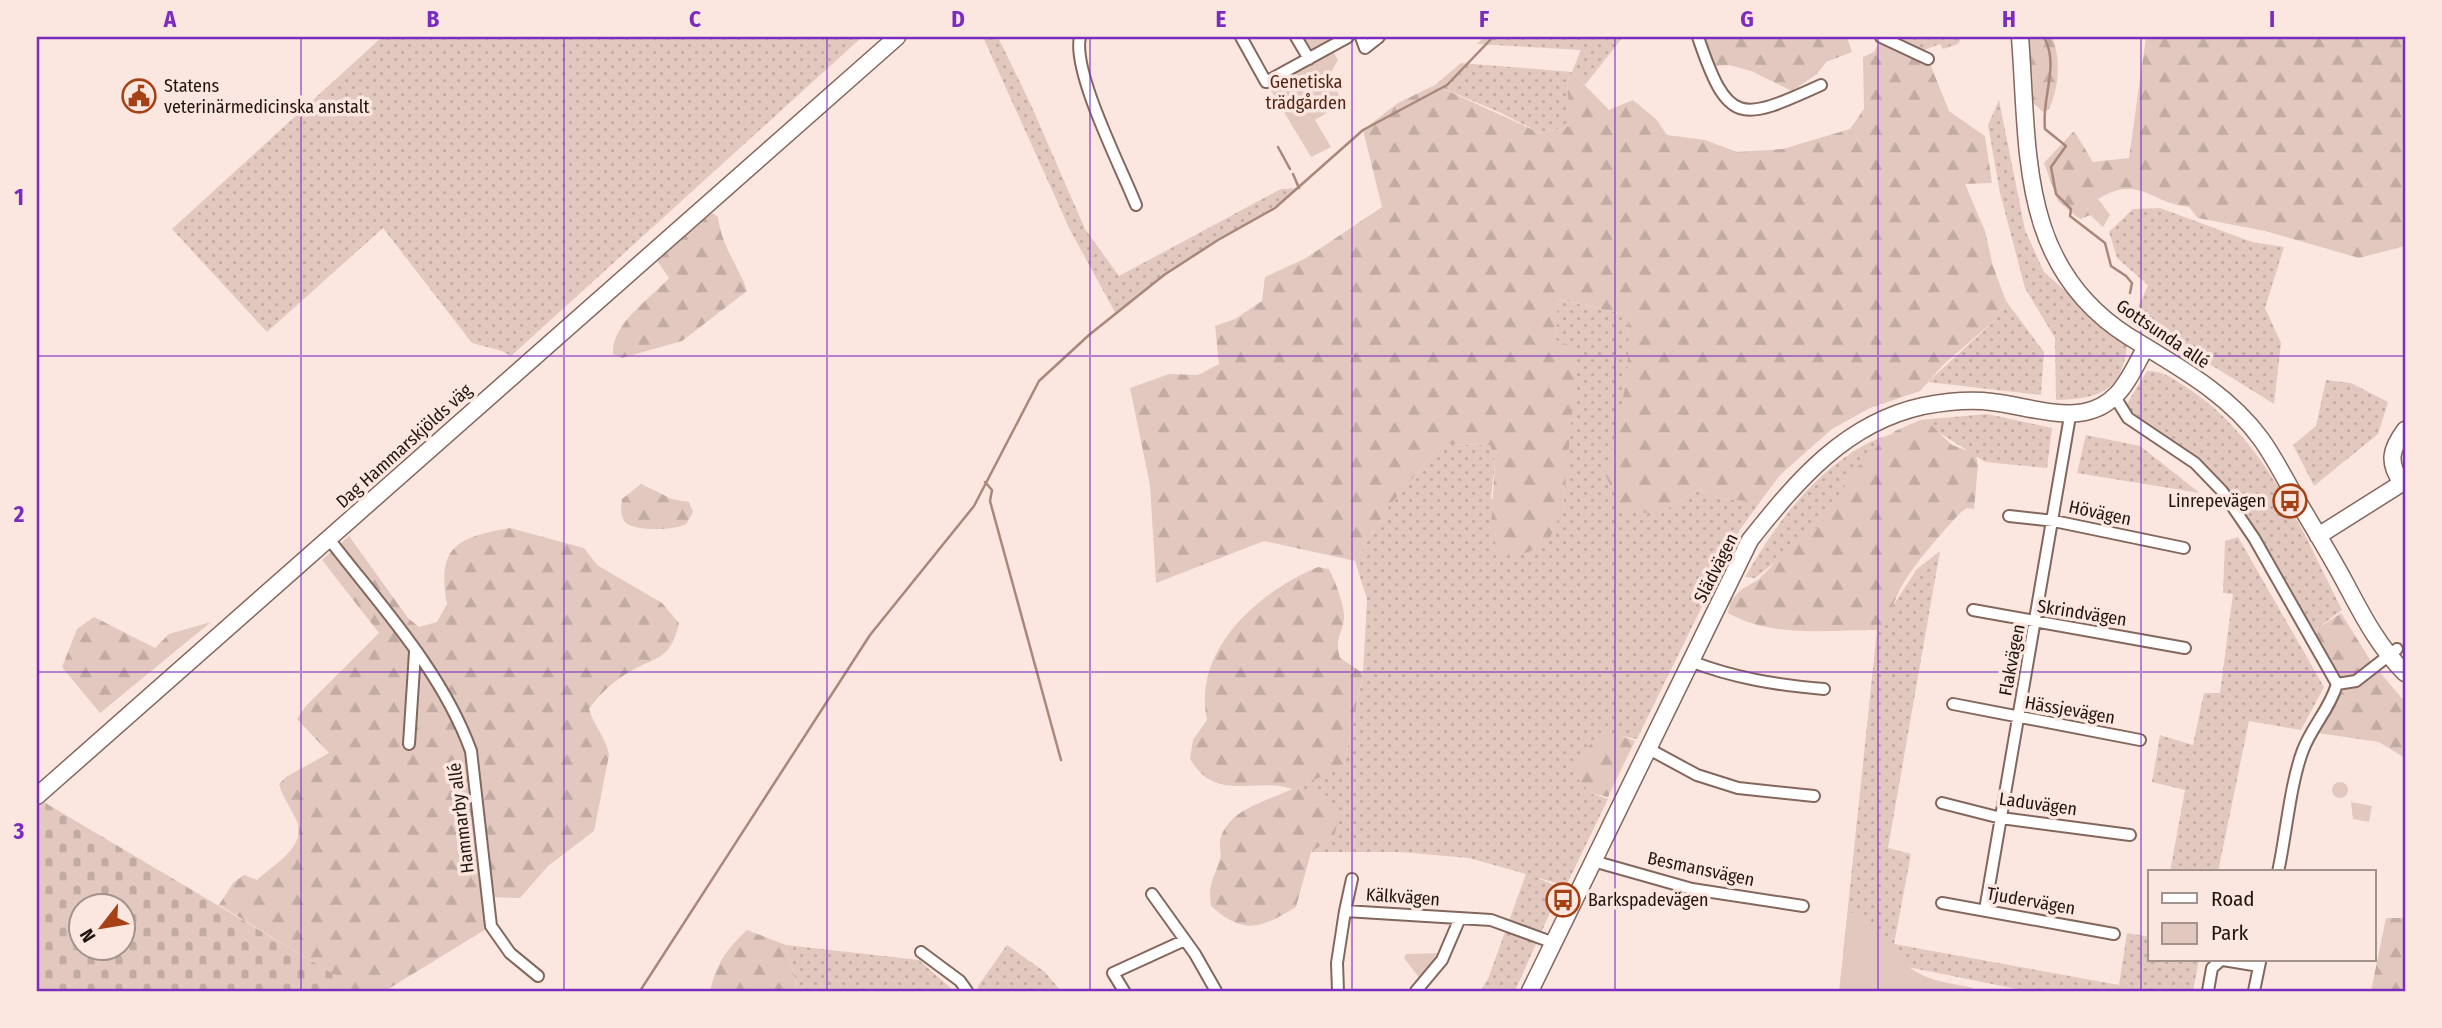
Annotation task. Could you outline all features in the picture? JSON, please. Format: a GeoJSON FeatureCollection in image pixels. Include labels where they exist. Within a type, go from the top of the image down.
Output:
{"type":"FeatureCollection","features":[{"type":"Feature","properties":{"kind":"street","name":"Dag Hammarskjölds väg"},"geometry":{"type":"LineString","coordinates":[[798,125],[881,37]]}},
{"type":"Feature","properties":{"kind":"street","name":"Dag Hammarskjölds väg"},"geometry":{"type":"LineString","coordinates":[[37,796],[897,37]]}},
{"type":"Feature","properties":{"kind":"street"},"geometry":{"type":"LineString","coordinates":[[1080,37],[1077,50],[1086,83],[1136,205]]}},
{"type":"Feature","properties":{"kind":"street"},"geometry":{"type":"LineString","coordinates":[[1241,37],[1266,82],[1348,37]]}},
{"type":"Feature","properties":{"kind":"street"},"geometry":{"type":"LineString","coordinates":[[1296,37],[1309,60]]}},
{"type":"Feature","properties":{"kind":"street"},"geometry":{"type":"LineString","coordinates":[[1361,37],[1365,48],[1379,37]]}},
{"type":"Feature","properties":{"kind":"street"},"geometry":{"type":"LineString","coordinates":[[1698,37],[1722,97],[1734,106],[1753,112],[1821,85]]}},
{"type":"Feature","properties":{"kind":"street"},"geometry":{"type":"LineString","coordinates":[[1881,37],[1928,58]]}},
{"type":"Feature","properties":{"kind":"street","name":"Gottsunda allé"},"geometry":{"type":"LineString","coordinates":[[2020,37],[2034,197],[2040,223],[2065,278],[2100,314],[2207,387],[2246,420],[2263,441],[2351,593],[2366,626],[2397,654],[2405,673]]}},
{"type":"Feature","properties":{"kind":"street"},"geometry":{"type":"LineString","coordinates":[[2070,415],[2115,397],[2147,347]]}},
{"type":"Feature","properties":{"kind":"street"},"geometry":{"type":"LineString","coordinates":[[2115,397],[2128,418],[2195,463],[2222,491],[2254,538],[2337,684],[2332,703],[2313,727],[2302,752],[2278,870]]}},
{"type":"Feature","properties":{"kind":"street","name":"Slädvägen"},"geometry":{"type":"LineString","coordinates":[[1530,991],[1750,540],[1792,487],[1844,440],[1882,419],[1922,407],[1989,401],[2070,415]]}},
{"type":"Feature","properties":{"kind":"street","name":"Flakvägen"},"geometry":{"type":"LineString","coordinates":[[1986,910],[2018,718],[2037,624],[2070,415]]}},
{"type":"Feature","properties":{"kind":"street"},"geometry":{"type":"LineString","coordinates":[[2318,536],[2404,484],[2395,473],[2391,458],[2392,448],[2405,430]]}},
{"type":"Feature","properties":{"kind":"street","name":"Hövägen"},"geometry":{"type":"LineString","coordinates":[[2009,516],[2054,521],[2184,548]]}},
{"type":"Feature","properties":{"kind":"street","name":"Hammarby allé"},"geometry":{"type":"LineString","coordinates":[[329,539],[436,678],[461,724],[471,751],[491,926],[510,953],[538,976]]}},
{"type":"Feature","properties":{"kind":"street","name":"Skrindvägen"},"geometry":{"type":"LineString","coordinates":[[1973,610],[2037,624],[2185,648]]}},
{"type":"Feature","properties":{"kind":"street"},"geometry":{"type":"LineString","coordinates":[[409,744],[415,652]]}},
{"type":"Feature","properties":{"kind":"street"},"geometry":{"type":"LineString","coordinates":[[2337,684],[2356,681],[2397,654]]}},
{"type":"Feature","properties":{"kind":"street"},"geometry":{"type":"LineString","coordinates":[[1690,661],[1727,675],[1771,685],[1824,689]]}},
{"type":"Feature","properties":{"kind":"street","name":"Hässjevägen"},"geometry":{"type":"LineString","coordinates":[[1953,704],[2140,740]]}},
{"type":"Feature","properties":{"kind":"street"},"geometry":{"type":"LineString","coordinates":[[1647,748],[1697,775],[1738,788],[1814,796]]}},
{"type":"Feature","properties":{"kind":"street","name":"Laduvägen"},"geometry":{"type":"LineString","coordinates":[[1942,803],[2001,818],[2130,835]]}},
{"type":"Feature","properties":{"kind":"street","name":"Besmansvägen"},"geometry":{"type":"LineString","coordinates":[[1593,861],[1692,889],[1803,906]]}},
{"type":"Feature","properties":{"kind":"street","name":"Kälkvägen"},"geometry":{"type":"LineString","coordinates":[[1338,991],[1337,963],[1352,878]]}},
{"type":"Feature","properties":{"kind":"street"},"geometry":{"type":"LineString","coordinates":[[1152,894],[1185,940],[1216,991]]}},
{"type":"Feature","properties":{"kind":"street","name":"Tjudervägen"},"geometry":{"type":"LineString","coordinates":[[1942,903],[2114,934]]}},
{"type":"Feature","properties":{"kind":"street","name":"Kälkvägen"},"geometry":{"type":"LineString","coordinates":[[1345,911],[1491,920],[1554,943]]}},
{"type":"Feature","properties":{"kind":"street","name":"Kälkvägen"},"geometry":{"type":"LineString","coordinates":[[1416,991],[1442,960],[1460,918]]}},
{"type":"Feature","properties":{"kind":"street"},"geometry":{"type":"LineString","coordinates":[[1124,991],[1113,973],[1185,940]]}},
{"type":"Feature","properties":{"kind":"street"},"geometry":{"type":"LineString","coordinates":[[921,952],[960,981],[967,991]]}},
{"type":"Feature","properties":{"kind":"street"},"geometry":{"type":"LineString","coordinates":[[2208,991],[2213,968],[2220,962]]}},
{"type":"Feature","properties":{"kind":"street"},"geometry":{"type":"LineString","coordinates":[[2254,991],[2260,963]]}},
{"type":"Feature","properties":{"kind":"green space"},"geometry":{"type":"Polygon","coordinates":[[[382,37],[862,37],[511,356],[472,343],[383,228],[267,332],[172,229],[382,37]]]}},
{"type":"Feature","properties":{"kind":"green space"},"geometry":{"type":"Polygon","coordinates":[[[983,37],[998,37],[1085,229],[1119,276],[1281,189],[1299,188],[1269,210],[1191,257],[1116,314],[1070,230],[983,37]]]}},
{"type":"Feature","properties":{"kind":"green space","name":"Genetiska trädgården"},"geometry":{"type":"Polygon","coordinates":[[[1296,37],[1348,37],[1331,48],[1338,60],[1330,74],[1340,98],[1336,107],[1315,120],[1331,147],[1311,157],[1266,82],[1309,60],[1296,37]]]}},
{"type":"Feature","properties":{"kind":"green space"},"geometry":{"type":"Polygon","coordinates":[[[1484,37],[1623,37],[1585,85],[1572,72],[1581,50],[1477,44],[1484,37]]]}},
{"type":"Feature","properties":{"kind":"green space"},"geometry":{"type":"Polygon","coordinates":[[[1703,37],[1847,37],[1852,52],[1826,62],[1817,74],[1792,91],[1751,71],[1729,65],[1716,66],[1703,37]]]}},
{"type":"Feature","properties":{"kind":"green space"},"geometry":{"type":"Polygon","coordinates":[[[1881,37],[1962,37],[1958,44],[1943,49],[1940,44],[1916,53],[1881,37]]]}},
{"type":"Feature","properties":{"kind":"green space"},"geometry":{"type":"Polygon","coordinates":[[[2025,37],[2052,37],[2055,45],[2057,83],[2049,109],[2043,112],[2033,103],[2025,37]]]}},
{"type":"Feature","properties":{"kind":"green space"},"geometry":{"type":"Polygon","coordinates":[[[2146,37],[2405,37],[2405,246],[2359,258],[2265,231],[2198,218],[2189,207],[2134,189],[2112,192],[2098,199],[2110,215],[2103,227],[2090,215],[2081,219],[2077,217],[2058,201],[2044,163],[2074,131],[2093,162],[2129,158],[2146,37]]]}},
{"type":"Feature","properties":{"kind":"green space"},"geometry":{"type":"Polygon","coordinates":[[[1881,39],[1928,59],[1949,111],[1985,136],[1992,183],[1965,184],[1985,231],[1993,266],[2006,301],[1995,320],[1945,363],[1920,391],[1870,408],[1832,429],[1780,475],[1760,502],[1721,499],[1700,489],[1659,514],[1623,511],[1605,474],[1624,395],[1628,358],[1628,315],[1558,299],[1556,340],[1573,347],[1575,383],[1563,509],[1547,544],[1518,556],[1498,551],[1491,530],[1495,461],[1490,445],[1442,444],[1389,506],[1355,561],[1264,541],[1156,583],[1150,485],[1130,388],[1169,374],[1198,375],[1219,364],[1215,326],[1235,319],[1262,301],[1265,277],[1306,258],[1382,207],[1363,130],[1398,103],[1435,85],[1540,133],[1571,126],[1567,84],[1572,72],[1609,110],[1633,100],[1656,119],[1667,135],[1705,140],[1737,152],[1783,149],[1850,129],[1864,109],[1863,57],[1874,52],[1881,39]]]}},
{"type":"Feature","properties":{"kind":"green space"},"geometry":{"type":"Polygon","coordinates":[[[1461,63],[1572,72],[1567,84],[1572,126],[1540,133],[1435,85],[1461,63]]]}},
{"type":"Feature","properties":{"kind":"green space"},"geometry":{"type":"Polygon","coordinates":[[[1999,100],[2025,230],[2044,272],[2127,346],[2120,374],[2105,390],[2096,395],[2056,400],[2055,338],[2025,288],[2000,193],[1988,125],[1999,100]]]}},
{"type":"Feature","properties":{"kind":"green space"},"geometry":{"type":"Polygon","coordinates":[[[2160,208],[2252,242],[2284,247],[2265,308],[2281,343],[2274,404],[2134,317],[2148,285],[2117,258],[2109,232],[2133,209],[2160,208]]]}},
{"type":"Feature","properties":{"kind":"green space"},"geometry":{"type":"Polygon","coordinates":[[[711,212],[718,217],[723,237],[747,291],[682,341],[622,358],[613,354],[618,332],[625,322],[669,278],[656,259],[711,212]]]}},
{"type":"Feature","properties":{"kind":"green space"},"geometry":{"type":"Polygon","coordinates":[[[1557,299],[1628,315],[1630,362],[1623,406],[1659,514],[1700,489],[1721,499],[1760,502],[1739,531],[1637,739],[1622,736],[1590,793],[1608,799],[1566,886],[1535,877],[1561,888],[1515,991],[1480,991],[1488,979],[1526,874],[1469,858],[1400,852],[1311,852],[1334,837],[1293,789],[1344,766],[1363,673],[1367,599],[1355,561],[1389,506],[1442,444],[1490,445],[1495,461],[1491,499],[1563,509],[1569,434],[1556,340],[1557,299]]]}},
{"type":"Feature","properties":{"kind":"green space"},"geometry":{"type":"Polygon","coordinates":[[[2006,301],[2044,352],[2041,395],[1928,382],[1995,320],[2006,301]]]}},
{"type":"Feature","properties":{"kind":"green space"},"geometry":{"type":"Polygon","coordinates":[[[2147,371],[2172,378],[2214,408],[2260,459],[2279,488],[2342,610],[2315,630],[2310,638],[2254,538],[2195,463],[2147,433],[2125,407],[2147,371]]]}},
{"type":"Feature","properties":{"kind":"green space"},"geometry":{"type":"Polygon","coordinates":[[[2326,380],[2351,383],[2388,402],[2378,434],[2314,486],[2293,445],[2316,426],[2326,380]]]}},
{"type":"Feature","properties":{"kind":"green space"},"geometry":{"type":"Polygon","coordinates":[[[1987,414],[2052,428],[2047,468],[1985,462],[1920,420],[1987,414]]]}},
{"type":"Feature","properties":{"kind":"green space"},"geometry":{"type":"Polygon","coordinates":[[[1920,420],[1931,425],[1952,445],[1976,454],[1978,466],[1974,509],[1967,508],[1960,513],[1923,555],[1877,630],[1782,629],[1745,621],[1728,613],[1731,600],[1742,589],[1758,580],[1802,535],[1817,528],[1855,470],[1877,447],[1895,431],[1920,420]]]}},
{"type":"Feature","properties":{"kind":"green space"},"geometry":{"type":"Polygon","coordinates":[[[1902,431],[1832,518],[1755,578],[1745,577],[1782,520],[1812,485],[1866,444],[1902,431]]]}},
{"type":"Feature","properties":{"kind":"green space"},"geometry":{"type":"Polygon","coordinates":[[[2086,435],[2140,446],[2200,493],[2077,473],[2086,435]]]}},
{"type":"Feature","properties":{"kind":"green space"},"geometry":{"type":"Polygon","coordinates":[[[641,484],[672,499],[689,502],[693,512],[687,523],[674,528],[655,529],[628,525],[621,513],[622,499],[641,484]]]}},
{"type":"Feature","properties":{"kind":"green space"},"geometry":{"type":"Polygon","coordinates":[[[510,528],[584,548],[597,565],[662,603],[679,623],[676,635],[662,655],[619,679],[602,693],[589,709],[609,755],[594,831],[548,866],[520,898],[488,897],[491,926],[385,991],[319,991],[339,978],[219,905],[233,883],[244,875],[257,880],[294,846],[299,829],[279,784],[286,777],[329,753],[297,719],[306,706],[379,633],[322,560],[349,536],[408,618],[419,627],[437,622],[447,604],[445,569],[448,557],[455,548],[477,536],[510,528]]]}},
{"type":"Feature","properties":{"kind":"green space"},"geometry":{"type":"Polygon","coordinates":[[[2238,537],[2324,687],[2301,730],[2249,721],[2218,870],[2170,870],[2185,790],[2152,782],[2160,735],[2193,745],[2204,693],[2220,693],[2233,594],[2223,593],[2225,541],[2238,537]]]}},
{"type":"Feature","properties":{"kind":"green space"},"geometry":{"type":"Polygon","coordinates":[[[1940,551],[1888,848],[1911,854],[1894,944],[2119,985],[2127,933],[2148,937],[2148,962],[2199,962],[2193,991],[2027,991],[1843,954],[1877,630],[1917,569],[1940,551]]]}},
{"type":"Feature","properties":{"kind":"green space"},"geometry":{"type":"Polygon","coordinates":[[[1318,567],[1329,569],[1343,608],[1344,619],[1338,641],[1340,658],[1363,673],[1344,766],[1294,789],[1323,792],[1340,811],[1334,837],[1311,852],[1296,907],[1263,924],[1244,925],[1223,916],[1211,906],[1211,886],[1220,859],[1221,837],[1226,827],[1242,812],[1292,789],[1264,785],[1224,785],[1212,781],[1201,773],[1190,759],[1193,740],[1207,720],[1205,694],[1210,670],[1220,647],[1234,627],[1273,592],[1318,567]]]}},
{"type":"Feature","properties":{"kind":"green space"},"geometry":{"type":"Polygon","coordinates":[[[2341,613],[2372,663],[2405,702],[2405,758],[2379,742],[2311,732],[2337,684],[2310,638],[2315,630],[2341,613]]]}},
{"type":"Feature","properties":{"kind":"green space"},"geometry":{"type":"Polygon","coordinates":[[[94,617],[155,648],[169,634],[211,622],[100,713],[62,667],[77,629],[94,617]]]}},
{"type":"Feature","properties":{"kind":"green space"},"geometry":{"type":"Polygon","coordinates":[[[1600,735],[1622,736],[1635,741],[1608,797],[1590,793],[1574,774],[1581,754],[1600,735]]]}},
{"type":"Feature","properties":{"kind":"green space"},"geometry":{"type":"Polygon","coordinates":[[[2337,782],[2343,782],[2348,790],[2346,796],[2337,798],[2332,793],[2332,787],[2337,782]]]}},
{"type":"Feature","properties":{"kind":"green space"},"geometry":{"type":"Polygon","coordinates":[[[37,798],[340,978],[319,991],[37,991],[37,798]]]}},
{"type":"Feature","properties":{"kind":"green space"},"geometry":{"type":"Polygon","coordinates":[[[2351,802],[2372,806],[2369,822],[2353,819],[2351,802]]]}},
{"type":"Feature","properties":{"kind":"green space"},"geometry":{"type":"Polygon","coordinates":[[[1848,912],[1869,921],[1901,959],[1920,974],[1973,988],[1973,991],[1839,991],[1848,912]]]}},
{"type":"Feature","properties":{"kind":"green space"},"geometry":{"type":"Polygon","coordinates":[[[2386,918],[2405,918],[2405,991],[2371,991],[2386,918]]]}},
{"type":"Feature","properties":{"kind":"green space"},"geometry":{"type":"Polygon","coordinates":[[[747,930],[786,945],[797,987],[793,991],[710,991],[723,958],[747,930]]]}},
{"type":"Feature","properties":{"kind":"green space"},"geometry":{"type":"Polygon","coordinates":[[[786,945],[919,960],[954,991],[793,991],[797,986],[786,945]]]}},
{"type":"Feature","properties":{"kind":"green space"},"geometry":{"type":"Polygon","coordinates":[[[1007,945],[1045,972],[1061,991],[978,991],[978,986],[1007,945]]]}},
{"type":"Feature","properties":{"kind":"green space"},"geometry":{"type":"Polygon","coordinates":[[[1442,953],[1421,980],[1404,958],[1406,954],[1442,953]]]}},
{"type":"Feature","properties":{"kind":"waterway"},"geometry":{"type":"LineString","coordinates":[[640,991],[870,635],[974,506],[1039,381],[1089,335],[1164,275],[1275,208],[1363,130],[1447,85],[1493,37]]}},
{"type":"Feature","properties":{"kind":"waterway"},"geometry":{"type":"LineString","coordinates":[[2044,37],[2050,59],[2045,129],[2066,146],[2051,167],[2056,194],[2071,209],[2070,216],[2105,243],[2111,266],[2132,283],[2130,293]]}},
{"type":"Feature","properties":{"kind":"waterway"},"geometry":{"type":"LineString","coordinates":[[1278,147],[1290,169]]}},
{"type":"Feature","properties":{"kind":"waterway"},"geometry":{"type":"LineString","coordinates":[[1293,174],[1299,188]]}},
{"type":"Feature","properties":{"kind":"waterway"},"geometry":{"type":"LineString","coordinates":[[985,482],[992,490],[990,501],[1061,760]]}},
{"type":"Feature","properties":{"kind":"place","name":"Statens veterinärmedicinska anstalt"},"geometry":{"type":"Point","coordinates":[139,96]}},
{"type":"Feature","properties":{"kind":"place","name":"Linrepevägen"},"geometry":{"type":"Point","coordinates":[2290,501]}},
{"type":"Feature","properties":{"kind":"place","name":"Barkspadevägen"},"geometry":{"type":"Point","coordinates":[1563,900]}}]}
